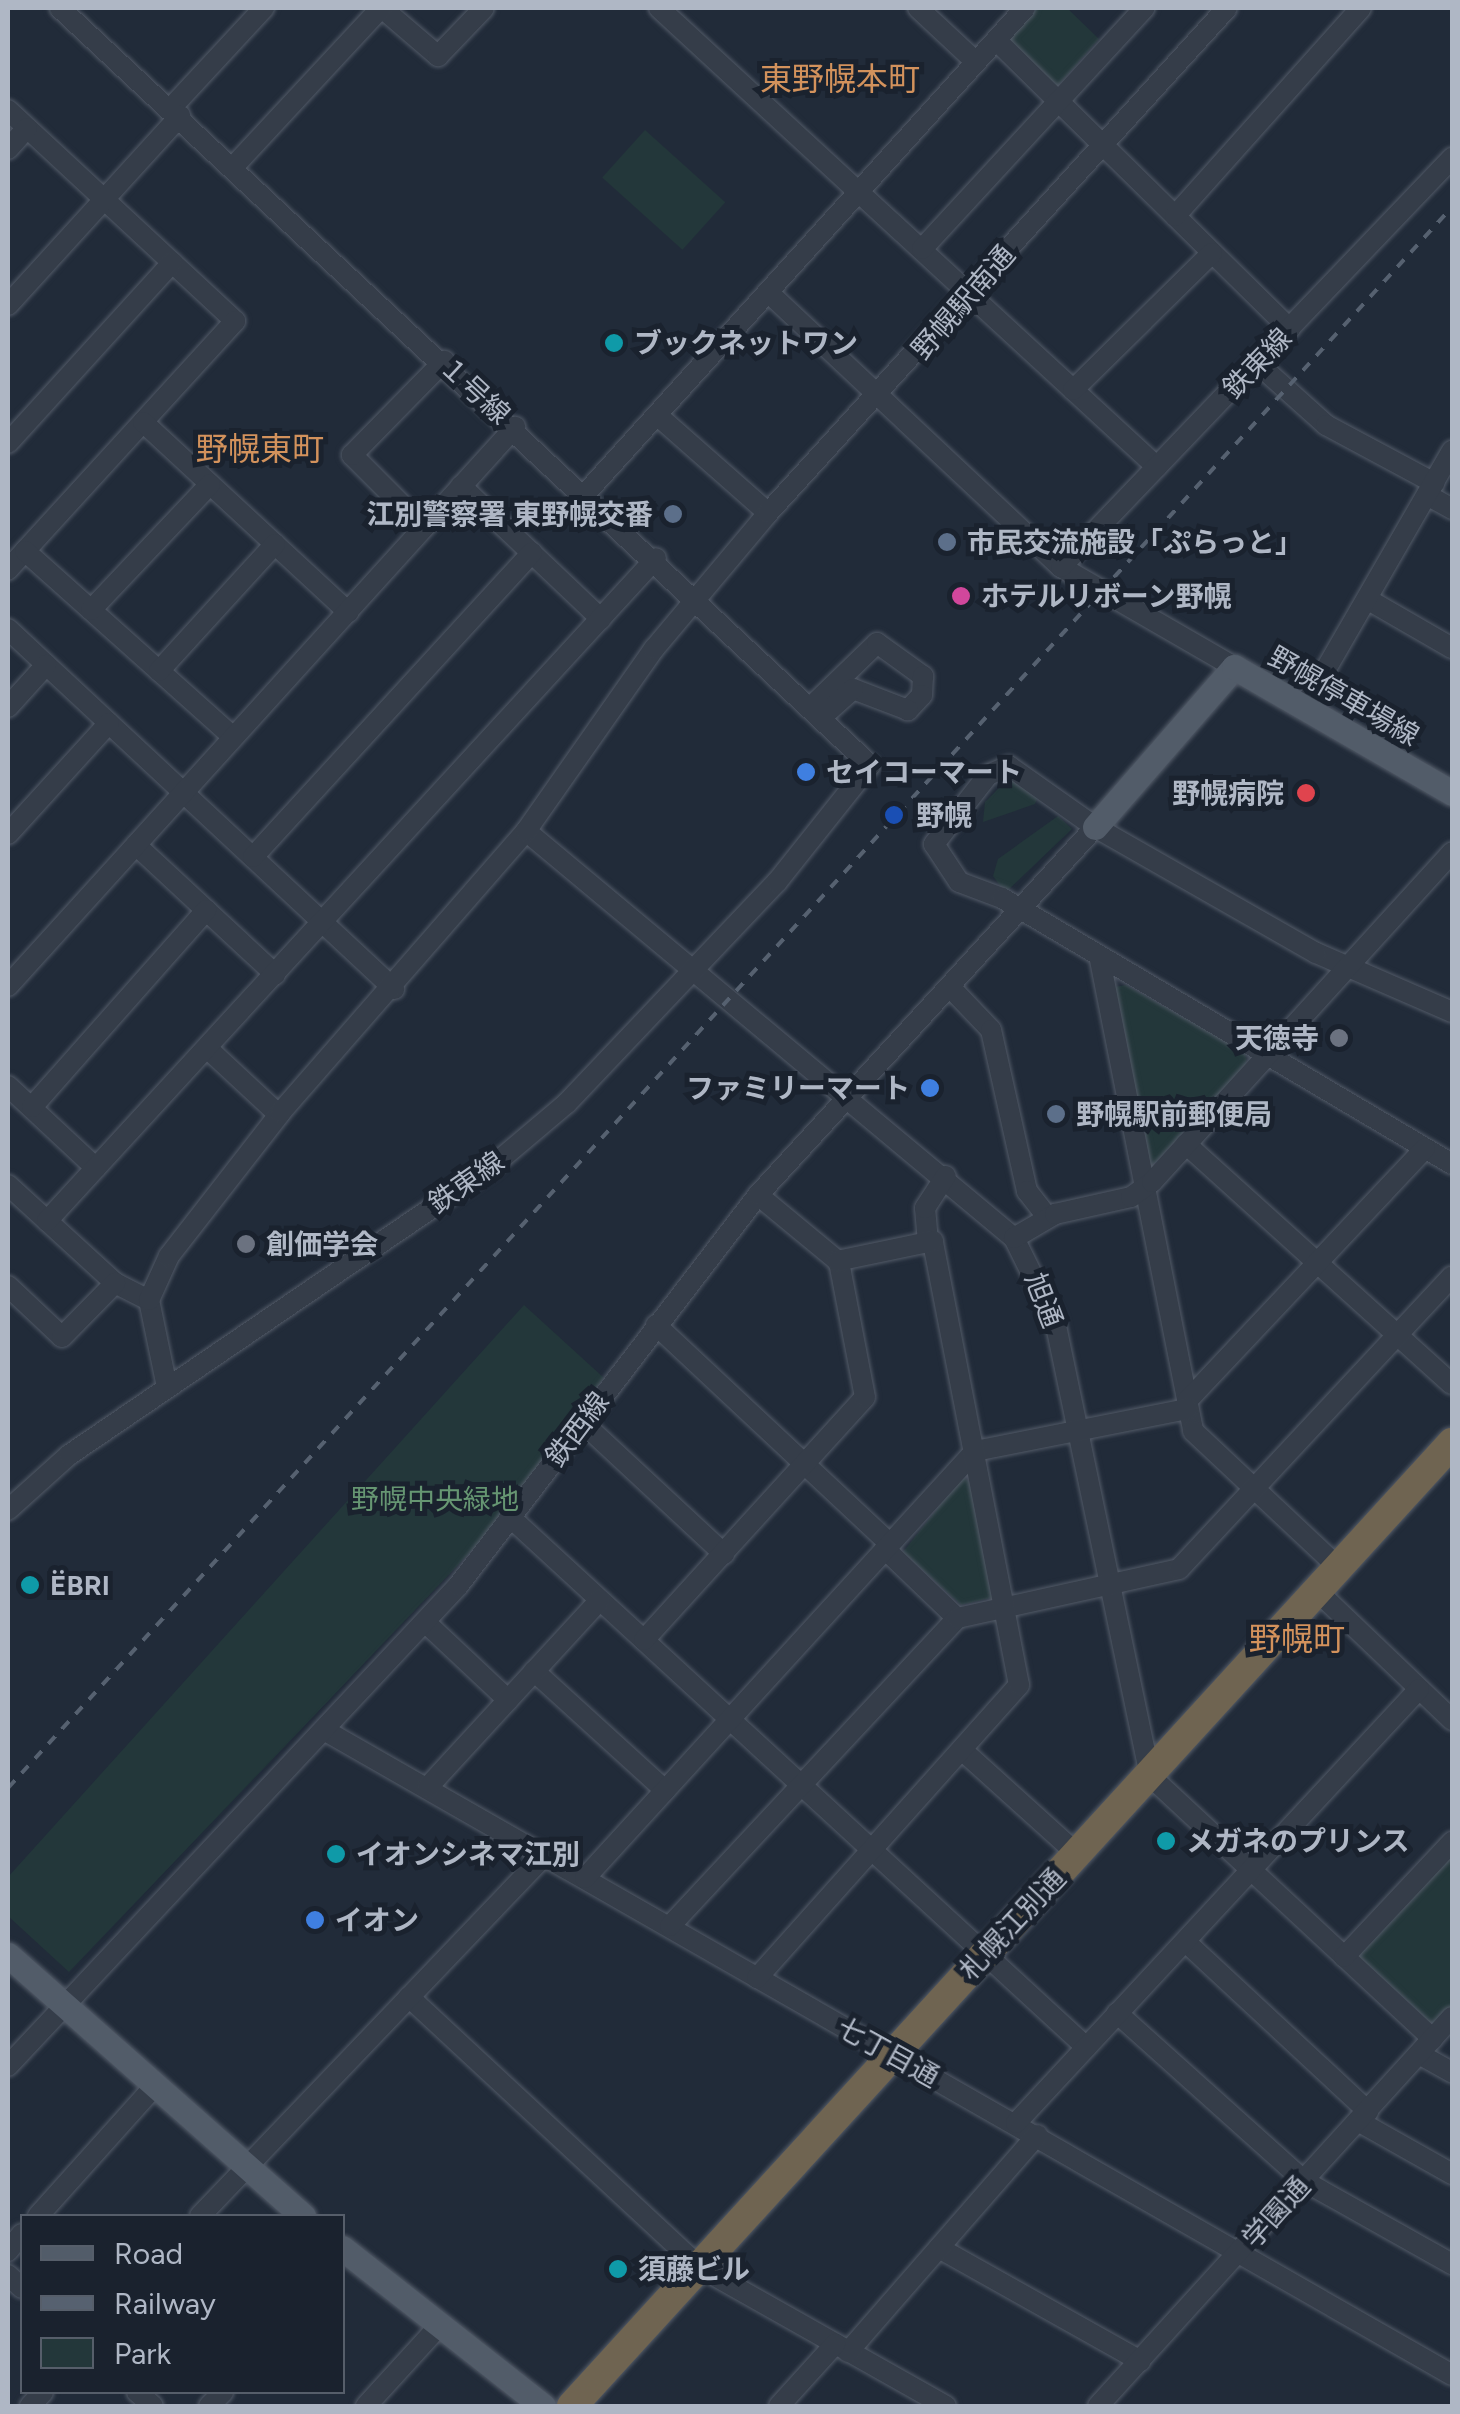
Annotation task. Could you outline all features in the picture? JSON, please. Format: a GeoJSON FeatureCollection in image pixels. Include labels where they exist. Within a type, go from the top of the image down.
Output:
{"type":"FeatureCollection","features":[{"type":"Feature","properties":{"kind":"highway","name":"札幌江別通"},"geometry":{"type":"LineString","coordinates":[[572,2406],[1452,1442]]}},
{"type":"Feature","properties":{"kind":"main road","name":"野幌停車場線"},"geometry":{"type":"LineString","coordinates":[[1095,827],[1234,667],[1452,793]]}},
{"type":"Feature","properties":{"kind":"main road"},"geometry":{"type":"LineString","coordinates":[[8,1955],[243,2169],[300,2214]]}},
{"type":"Feature","properties":{"kind":"main road"},"geometry":{"type":"LineString","coordinates":[[345,2254],[544,2406]]}},
{"type":"Feature","properties":{"kind":"street","name":"１号線"},"geometry":{"type":"LineString","coordinates":[[60,8],[869,759],[863,782]]}},
{"type":"Feature","properties":{"kind":"street"},"geometry":{"type":"LineString","coordinates":[[8,305],[104,200],[264,8]]}},
{"type":"Feature","properties":{"kind":"street"},"geometry":{"type":"LineString","coordinates":[[234,166],[381,8],[438,56],[484,8]]}},
{"type":"Feature","properties":{"kind":"street"},"geometry":{"type":"LineString","coordinates":[[659,8],[1156,467]]}},
{"type":"Feature","properties":{"kind":"street"},"geometry":{"type":"LineString","coordinates":[[918,8],[976,62]]}},
{"type":"Feature","properties":{"kind":"street"},"geometry":{"type":"LineString","coordinates":[[586,493],[1025,8]]}},
{"type":"Feature","properties":{"kind":"street"},"geometry":{"type":"LineString","coordinates":[[922,250],[1144,8]]}},
{"type":"Feature","properties":{"kind":"street","name":"野幌駅南通"},"geometry":{"type":"LineString","coordinates":[[149,1300],[169,1256],[279,1115],[394,990],[526,831],[698,597],[768,513],[878,398],[1101,144],[1227,8]]}},
{"type":"Feature","properties":{"kind":"street"},"geometry":{"type":"LineString","coordinates":[[1175,216],[1361,8]]}},
{"type":"Feature","properties":{"kind":"street"},"geometry":{"type":"LineString","coordinates":[[996,40],[1290,329]]}},
{"type":"Feature","properties":{"kind":"street"},"geometry":{"type":"LineString","coordinates":[[8,110],[236,321],[8,570]]}},
{"type":"Feature","properties":{"kind":"street"},"geometry":{"type":"LineString","coordinates":[[8,149],[27,128]]}},
{"type":"Feature","properties":{"kind":"street","name":"鉄東線"},"geometry":{"type":"LineString","coordinates":[[1061,567],[1452,158]]}},
{"type":"Feature","properties":{"kind":"street"},"geometry":{"type":"LineString","coordinates":[[1073,390],[1212,253]]}},
{"type":"Feature","properties":{"kind":"street"},"geometry":{"type":"LineString","coordinates":[[8,443],[172,262]]}},
{"type":"Feature","properties":{"kind":"street"},"geometry":{"type":"LineString","coordinates":[[768,292],[1061,567],[1234,667]]}},
{"type":"Feature","properties":{"kind":"street"},"geometry":{"type":"LineString","coordinates":[[424,527],[352,456],[444,361]]}},
{"type":"Feature","properties":{"kind":"street"},"geometry":{"type":"LineString","coordinates":[[1257,363],[1326,426],[1431,489],[1452,509]]}},
{"type":"Feature","properties":{"kind":"street"},"geometry":{"type":"LineString","coordinates":[[657,415],[768,513]]}},
{"type":"Feature","properties":{"kind":"street"},"geometry":{"type":"LineString","coordinates":[[143,422],[348,612]]}},
{"type":"Feature","properties":{"kind":"street"},"geometry":{"type":"LineString","coordinates":[[8,986],[514,427]]}},
{"type":"Feature","properties":{"kind":"street"},"geometry":{"type":"LineString","coordinates":[[1304,706],[1452,451]]}},
{"type":"Feature","properties":{"kind":"street"},"geometry":{"type":"LineString","coordinates":[[91,610],[210,484]]}},
{"type":"Feature","properties":{"kind":"street"},"geometry":{"type":"LineString","coordinates":[[461,486],[601,618]]}},
{"type":"Feature","properties":{"kind":"street"},"geometry":{"type":"LineString","coordinates":[[159,671],[275,544]]}},
{"type":"Feature","properties":{"kind":"street"},"geometry":{"type":"LineString","coordinates":[[25,551],[233,738]]}},
{"type":"Feature","properties":{"kind":"street"},"geometry":{"type":"LineString","coordinates":[[253,857],[532,553]]}},
{"type":"Feature","properties":{"kind":"street"},"geometry":{"type":"LineString","coordinates":[[47,1221],[656,558]]}},
{"type":"Feature","properties":{"kind":"street"},"geometry":{"type":"LineString","coordinates":[[1367,598],[1452,648]]}},
{"type":"Feature","properties":{"kind":"street"},"geometry":{"type":"LineString","coordinates":[[8,629],[394,990]]}},
{"type":"Feature","properties":{"kind":"street"},"geometry":{"type":"LineString","coordinates":[[877,643],[923,676],[922,695],[908,710],[853,689],[818,710],[877,643]]}},
{"type":"Feature","properties":{"kind":"street"},"geometry":{"type":"LineString","coordinates":[[8,706],[46,665]]}},
{"type":"Feature","properties":{"kind":"street"},"geometry":{"type":"LineString","coordinates":[[8,834],[109,723]]}},
{"type":"Feature","properties":{"kind":"street"},"geometry":{"type":"LineString","coordinates":[[1452,1012],[1349,966],[1095,827],[1023,770],[988,775],[939,832],[935,856],[959,882],[1019,910],[1452,1164]]}},
{"type":"Feature","properties":{"kind":"street","name":"鉄東線"},"geometry":{"type":"LineString","coordinates":[[8,1510],[167,1387],[488,1169],[692,972],[863,782]]}},
{"type":"Feature","properties":{"kind":"street","name":"鉄西線"},"geometry":{"type":"LineString","coordinates":[[8,2066],[425,1622],[758,1195],[1095,827]]}},
{"type":"Feature","properties":{"kind":"street","name":"旭通"},"geometry":{"type":"LineString","coordinates":[[526,831],[846,1099],[946,1176],[1014,1238],[1055,1321],[1150,1776]]}},
{"type":"Feature","properties":{"kind":"street"},"geometry":{"type":"LineString","coordinates":[[136,844],[274,974]]}},
{"type":"Feature","properties":{"kind":"street"},"geometry":{"type":"LineString","coordinates":[[1014,1238],[1047,1217],[1140,1191],[1452,852]]}},
{"type":"Feature","properties":{"kind":"street"},"geometry":{"type":"LineString","coordinates":[[32,1107],[206,910]]}},
{"type":"Feature","properties":{"kind":"street"},"geometry":{"type":"LineString","coordinates":[[1100,960],[1140,1191],[1193,1431],[1338,1567]]}},
{"type":"Feature","properties":{"kind":"street"},"geometry":{"type":"LineString","coordinates":[[950,986],[990,1030],[1027,1190],[1047,1217]]}},
{"type":"Feature","properties":{"kind":"street"},"geometry":{"type":"LineString","coordinates":[[207,1048],[279,1115]]}},
{"type":"Feature","properties":{"kind":"street"},"geometry":{"type":"LineString","coordinates":[[8,1086],[96,1168]]}},
{"type":"Feature","properties":{"kind":"street"},"geometry":{"type":"LineString","coordinates":[[1186,1144],[1452,1384]]}},
{"type":"Feature","properties":{"kind":"street"},"geometry":{"type":"LineString","coordinates":[[584,1878],[974,1451],[1187,1405],[1425,1148]]}},
{"type":"Feature","properties":{"kind":"street"},"geometry":{"type":"LineString","coordinates":[[757,1978],[1019,1685],[974,1451],[928,1242],[925,1208],[946,1176]]}},
{"type":"Feature","properties":{"kind":"street"},"geometry":{"type":"LineString","coordinates":[[8,1185],[115,1283],[149,1300],[167,1387]]}},
{"type":"Feature","properties":{"kind":"street"},"geometry":{"type":"LineString","coordinates":[[644,1640],[864,1397],[838,1261],[758,1195]]}},
{"type":"Feature","properties":{"kind":"street"},"geometry":{"type":"LineString","coordinates":[[838,1261],[928,1242]]}},
{"type":"Feature","properties":{"kind":"street"},"geometry":{"type":"LineString","coordinates":[[670,1926],[957,1618],[1180,1569],[1452,1276]]}},
{"type":"Feature","properties":{"kind":"street"},"geometry":{"type":"LineString","coordinates":[[11,1296],[62,1336],[115,1283]]}},
{"type":"Feature","properties":{"kind":"street"},"geometry":{"type":"LineString","coordinates":[[656,1325],[805,1464],[957,1618]]}},
{"type":"Feature","properties":{"kind":"street"},"geometry":{"type":"LineString","coordinates":[[582,1422],[724,1554]]}},
{"type":"Feature","properties":{"kind":"street"},"geometry":{"type":"LineString","coordinates":[[510,1517],[1086,2047]]}},
{"type":"Feature","properties":{"kind":"street"},"geometry":{"type":"LineString","coordinates":[[1316,1590],[1452,1720]]}},
{"type":"Feature","properties":{"kind":"street"},"geometry":{"type":"LineString","coordinates":[[427,1788],[600,1600]]}},
{"type":"Feature","properties":{"kind":"street"},"geometry":{"type":"LineString","coordinates":[[425,1622],[508,1700]]}},
{"type":"Feature","properties":{"kind":"street"},"geometry":{"type":"LineString","coordinates":[[534,1671],[665,1790]]}},
{"type":"Feature","properties":{"kind":"street"},"geometry":{"type":"LineString","coordinates":[[1016,2124],[1117,2013],[1188,1944],[1419,1688]]}},
{"type":"Feature","properties":{"kind":"street","name":"七丁目通"},"geometry":{"type":"LineString","coordinates":[[324,1730],[1452,2375]]}},
{"type":"Feature","properties":{"kind":"street"},"geometry":{"type":"LineString","coordinates":[[962,1750],[1077,1854]]}},
{"type":"Feature","properties":{"kind":"street"},"geometry":{"type":"LineString","coordinates":[[1150,1776],[1344,1957],[1452,2072]]}},
{"type":"Feature","properties":{"kind":"street"},"geometry":{"type":"LineString","coordinates":[[1344,1957],[1452,1842]]}},
{"type":"Feature","properties":{"kind":"street"},"geometry":{"type":"LineString","coordinates":[[202,2214],[545,1855]]}},
{"type":"Feature","properties":{"kind":"street"},"geometry":{"type":"LineString","coordinates":[[1188,1944],[1363,2116],[1452,2174]]}},
{"type":"Feature","properties":{"kind":"street"},"geometry":{"type":"LineString","coordinates":[[408,1997],[701,2268],[946,2406]]}},
{"type":"Feature","properties":{"kind":"street"},"geometry":{"type":"LineString","coordinates":[[1117,2013],[1304,2181],[1452,2264]]}},
{"type":"Feature","properties":{"kind":"street","name":"学園通"},"geometry":{"type":"LineString","coordinates":[[1098,2406],[1452,2017]]}},
{"type":"Feature","properties":{"kind":"street"},"geometry":{"type":"LineString","coordinates":[[40,2214],[153,2088]]}},
{"type":"Feature","properties":{"kind":"street"},"geometry":{"type":"LineString","coordinates":[[779,2406],[939,2248],[1037,2135]]}},
{"type":"Feature","properties":{"kind":"street"},"geometry":{"type":"LineString","coordinates":[[939,2248],[1140,2361]]}},
{"type":"Feature","properties":{"kind":"street"},"geometry":{"type":"LineString","coordinates":[[366,2406],[440,2324]]}},
{"type":"Feature","properties":{"kind":"green space"},"geometry":{"type":"Polygon","coordinates":[[[1037,8],[1067,8],[1099,39],[1054,90],[1008,39],[1037,8]]]}},
{"type":"Feature","properties":{"kind":"green space"},"geometry":{"type":"Polygon","coordinates":[[[645,130],[725,202],[682,250],[602,178],[645,130]]]}},
{"type":"Feature","properties":{"kind":"green space"},"geometry":{"type":"Polygon","coordinates":[[[1010,777],[1038,796],[1035,804],[983,822],[985,802],[1010,777]]]}},
{"type":"Feature","properties":{"kind":"green space"},"geometry":{"type":"Polygon","coordinates":[[[1058,816],[1072,829],[1005,893],[993,876],[998,859],[1058,816]]]}},
{"type":"Feature","properties":{"kind":"green space"},"geometry":{"type":"Polygon","coordinates":[[[1126,985],[1245,1052],[1247,1066],[1151,1167],[1114,987],[1126,985]]]}},
{"type":"Feature","properties":{"kind":"green space","name":"野幌中央緑地"},"geometry":{"type":"Polygon","coordinates":[[[524,1305],[604,1378],[480,1542],[69,1972],[8,1916],[8,1877],[524,1305]]]}},
{"type":"Feature","properties":{"kind":"green space"},"geometry":{"type":"Polygon","coordinates":[[[962,1477],[973,1483],[995,1597],[961,1605],[903,1552],[962,1477]]]}},
{"type":"Feature","properties":{"kind":"green space"},"geometry":{"type":"Polygon","coordinates":[[[1452,1850],[1452,2005],[1434,2026],[1356,1954],[1452,1850]]]}},
{"type":"Feature","properties":{"kind":"railway"},"geometry":{"type":"LineString","coordinates":[[8,1788],[1452,207]]}},
{"type":"Feature","properties":{"kind":"place","name":"ブックネットワン"},"geometry":{"type":"Point","coordinates":[614,343]}},
{"type":"Feature","properties":{"kind":"place","name":"江別警察署 東野幌交番"},"geometry":{"type":"Point","coordinates":[673,514]}},
{"type":"Feature","properties":{"kind":"place","name":"市民交流施設「ぷらっと」"},"geometry":{"type":"Point","coordinates":[947,542]}},
{"type":"Feature","properties":{"kind":"place","name":"ホテルリボーン野幌"},"geometry":{"type":"Point","coordinates":[961,596]}},
{"type":"Feature","properties":{"kind":"place","name":"セイコーマート"},"geometry":{"type":"Point","coordinates":[806,772]}},
{"type":"Feature","properties":{"kind":"place","name":"野幌病院"},"geometry":{"type":"Point","coordinates":[1306,793]}},
{"type":"Feature","properties":{"kind":"place","name":"野幌"},"geometry":{"type":"Point","coordinates":[894,815]}},
{"type":"Feature","properties":{"kind":"place","name":"天徳寺"},"geometry":{"type":"Point","coordinates":[1339,1038]}},
{"type":"Feature","properties":{"kind":"place","name":"ファミリーマート"},"geometry":{"type":"Point","coordinates":[930,1088]}},
{"type":"Feature","properties":{"kind":"place","name":"野幌駅前郵便局"},"geometry":{"type":"Point","coordinates":[1056,1114]}},
{"type":"Feature","properties":{"kind":"place","name":"創価学会"},"geometry":{"type":"Point","coordinates":[246,1244]}},
{"type":"Feature","properties":{"kind":"place","name":"ËBRI"},"geometry":{"type":"Point","coordinates":[30,1585]}},
{"type":"Feature","properties":{"kind":"place","name":"メガネのプリンス"},"geometry":{"type":"Point","coordinates":[1166,1841]}},
{"type":"Feature","properties":{"kind":"place","name":"イオンシネマ江別"},"geometry":{"type":"Point","coordinates":[336,1854]}},
{"type":"Feature","properties":{"kind":"place","name":"イオン"},"geometry":{"type":"Point","coordinates":[315,1920]}},
{"type":"Feature","properties":{"kind":"place","name":"須藤ビル"},"geometry":{"type":"Point","coordinates":[618,2269]}},
{"type":"Feature","properties":{"kind":"district","name":"東野幌本町"},"geometry":{"type":"Point","coordinates":[840,79]}},
{"type":"Feature","properties":{"kind":"district","name":"野幌東町"},"geometry":{"type":"Point","coordinates":[260,449]}},
{"type":"Feature","properties":{"kind":"district","name":"野幌町"},"geometry":{"type":"Point","coordinates":[1297,1639]}}]}
